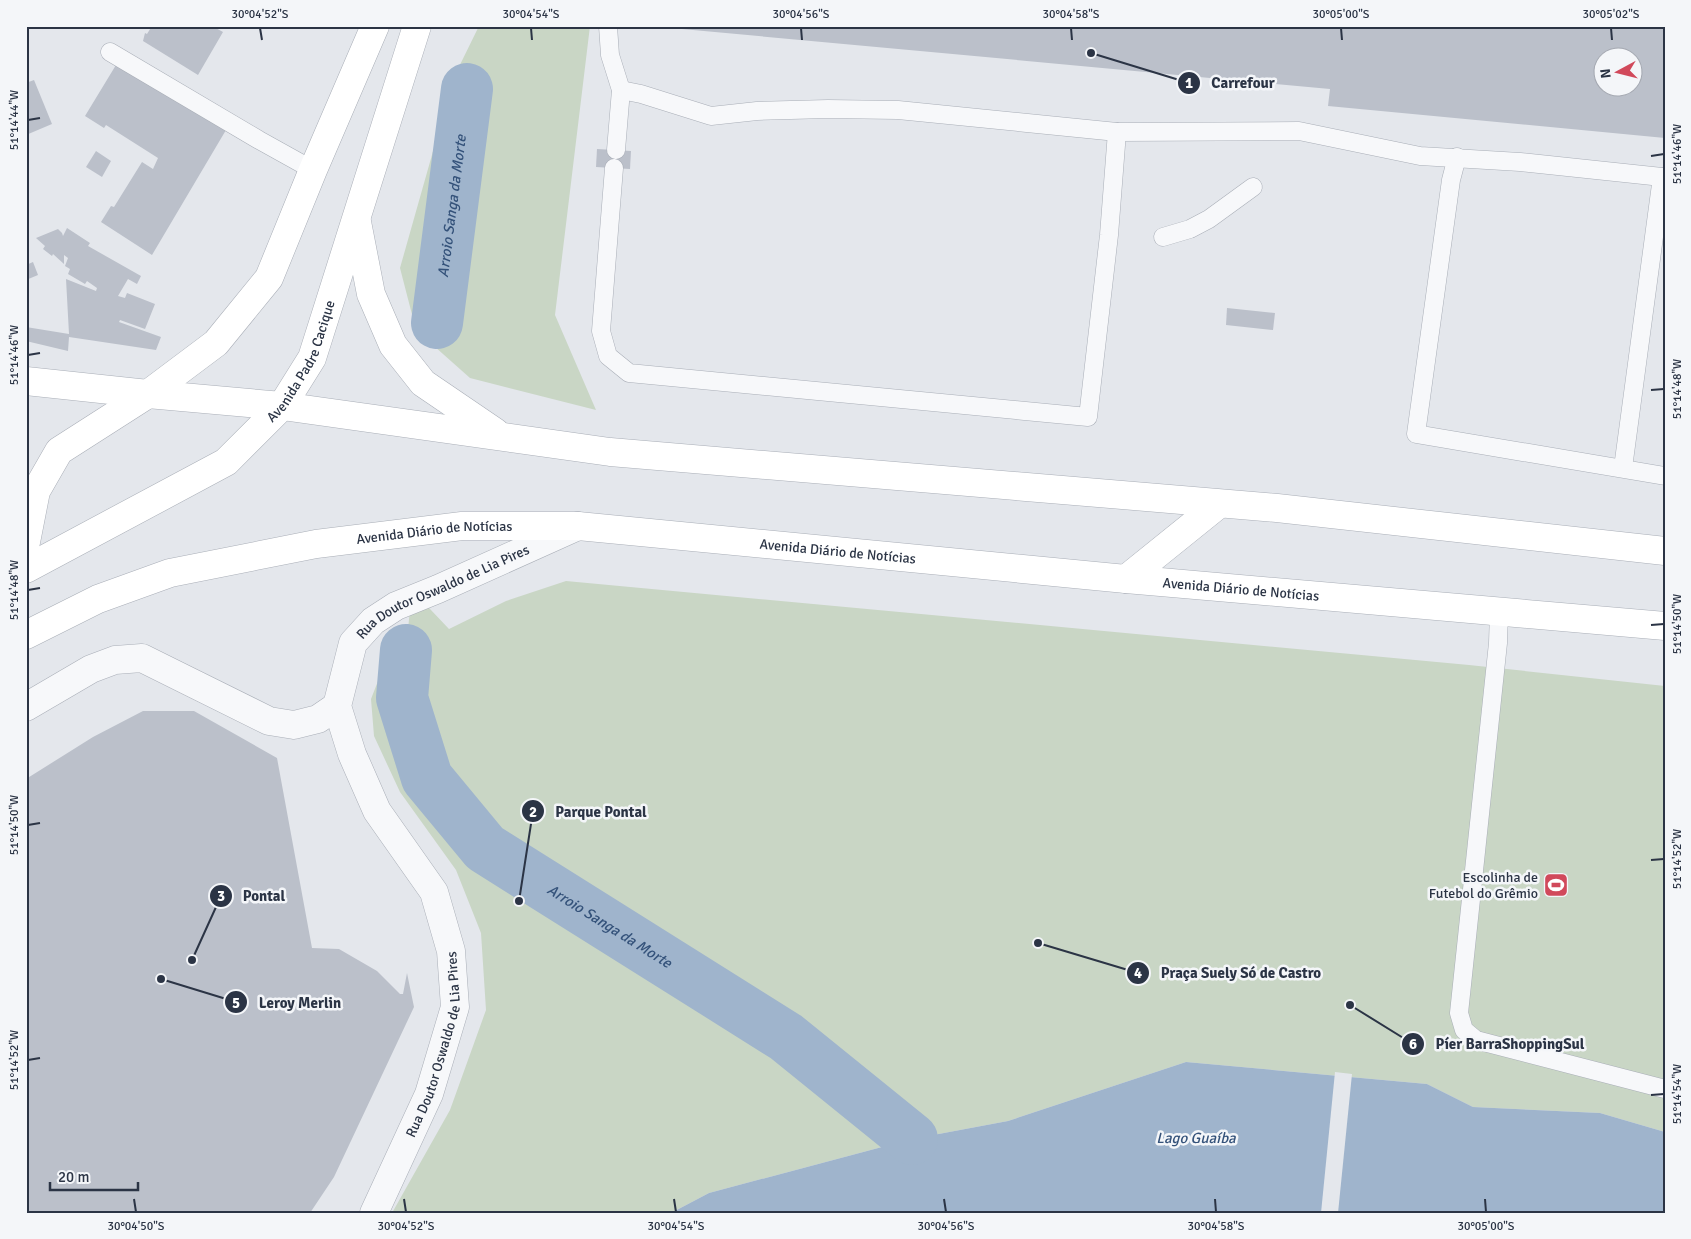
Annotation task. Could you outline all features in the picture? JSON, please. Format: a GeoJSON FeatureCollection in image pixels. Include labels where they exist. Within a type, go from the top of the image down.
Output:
{"type":"FeatureCollection","features":[{"type":"Feature","properties":{"kind":"main road"},"geometry":{"type":"LineString","coordinates":[[26,542],[36,491],[59,451],[148,394],[216,343],[269,278],[375,26]]}},
{"type":"Feature","properties":{"kind":"main road","name":"Avenida Padre Cacique"},"geometry":{"type":"LineString","coordinates":[[26,569],[226,462],[282,406],[312,358],[417,26]]}},
{"type":"Feature","properties":{"kind":"main road"},"geometry":{"type":"LineString","coordinates":[[356,218],[371,294],[393,345],[423,383],[500,436]]}},
{"type":"Feature","properties":{"kind":"main road"},"geometry":{"type":"LineString","coordinates":[[26,380],[148,394],[282,406],[610,452],[1277,508],[1665,551]]}},
{"type":"Feature","properties":{"kind":"main road"},"geometry":{"type":"LineString","coordinates":[[1126,579],[1219,504]]}},
{"type":"Feature","properties":{"kind":"main road","name":"Avenida Diário de Notícias"},"geometry":{"type":"LineString","coordinates":[[26,635],[98,599],[170,573],[307,546],[462,526],[578,526],[1126,579],[1665,626]]}},
{"type":"Feature","properties":{"kind":"street","name":"Rua Doutor Oswaldo de Lia Pires"},"geometry":{"type":"LineString","coordinates":[[374,1213],[429,1094],[456,1007],[450,951],[434,892],[376,811],[352,754],[337,706],[354,643],[373,621],[396,606],[578,526]]}},
{"type":"Feature","properties":{"kind":"street"},"geometry":{"type":"LineString","coordinates":[[26,707],[91,669],[115,660],[142,658],[269,721],[294,725],[318,719],[337,706]]}},
{"type":"Feature","properties":{"kind":"lane"},"geometry":{"type":"LineString","coordinates":[[608,26],[610,55],[621,90],[616,150]]}},
{"type":"Feature","properties":{"kind":"lane"},"geometry":{"type":"LineString","coordinates":[[110,52],[313,170]]}},
{"type":"Feature","properties":{"kind":"lane"},"geometry":{"type":"LineString","coordinates":[[621,90],[641,94],[711,116],[757,111],[898,110],[1117,132],[1299,131],[1420,156],[1457,157],[1663,178],[1623,468]]}},
{"type":"Feature","properties":{"kind":"lane"},"geometry":{"type":"LineString","coordinates":[[614,168],[601,330],[608,356],[630,373],[1088,417],[1109,235],[1117,132]]}},
{"type":"Feature","properties":{"kind":"lane"},"geometry":{"type":"LineString","coordinates":[[1457,157],[1451,180],[1416,434],[1665,476]]}},
{"type":"Feature","properties":{"kind":"lane"},"geometry":{"type":"LineString","coordinates":[[1163,237],[1190,229],[1209,219],[1253,187]]}},
{"type":"Feature","properties":{"kind":"lane"},"geometry":{"type":"LineString","coordinates":[[1499,612],[1498,643],[1459,1013],[1464,1030],[1476,1040],[1665,1089]]}},
{"type":"Feature","properties":{"kind":"green space"},"geometry":{"type":"Polygon","coordinates":[[[479,26],[590,26],[555,315],[596,410],[470,378],[416,330],[400,268],[454,77],[479,26]]]}},
{"type":"Feature","properties":{"kind":"green space"},"geometry":{"type":"Polygon","coordinates":[[[566,581],[1469,665],[1665,686],[1665,1132],[1600,1113],[1473,1107],[1427,1084],[1186,1062],[1008,1121],[912,1139],[709,1193],[671,1213],[392,1213],[450,1110],[486,1010],[481,933],[456,870],[400,792],[374,736],[371,699],[387,658],[406,649],[412,590],[449,629],[506,601],[566,581]]]}},
{"type":"Feature","properties":{"kind":"water","name":"Lago Guaíba"},"geometry":{"type":"Polygon","coordinates":[[[1186,1062],[1427,1084],[1473,1107],[1600,1113],[1665,1132],[1665,1213],[671,1213],[709,1193],[912,1139],[1008,1121],[1186,1062]]]}},
{"type":"Feature","properties":{"kind":"pier"},"geometry":{"type":"Polygon","coordinates":[[[1335,1072],[1352,1074],[1338,1213],[1321,1213],[1335,1072]]]}},
{"type":"Feature","properties":{"kind":"building"},"geometry":{"type":"Polygon","coordinates":[[[152,26],[212,26],[223,32],[198,75],[143,41],[145,33],[147,34],[152,26]]]}},
{"type":"Feature","properties":{"kind":"building"},"geometry":{"type":"Polygon","coordinates":[[[682,26],[1665,26],[1665,138],[1328,106],[1330,89],[682,29],[682,26]]]}},
{"type":"Feature","properties":{"kind":"building"},"geometry":{"type":"Polygon","coordinates":[[[116,65],[226,130],[152,255],[101,222],[111,206],[114,207],[142,162],[153,169],[158,158],[106,125],[104,128],[85,116],[116,65]]]}},
{"type":"Feature","properties":{"kind":"building"},"geometry":{"type":"Polygon","coordinates":[[[34,80],[52,124],[26,135],[26,83],[34,80]]]}},
{"type":"Feature","properties":{"kind":"building"},"geometry":{"type":"Polygon","coordinates":[[[597,149],[631,151],[630,169],[596,167],[597,149]]]}},
{"type":"Feature","properties":{"kind":"building"},"geometry":{"type":"Polygon","coordinates":[[[96,151],[111,161],[102,177],[86,167],[96,151]]]}},
{"type":"Feature","properties":{"kind":"building"},"geometry":{"type":"Polygon","coordinates":[[[67,228],[90,243],[88,246],[141,276],[137,284],[128,279],[118,296],[125,298],[127,293],[155,304],[145,329],[120,320],[119,322],[161,337],[156,350],[69,337],[68,351],[26,341],[26,327],[69,334],[66,279],[96,291],[97,288],[87,281],[85,284],[68,274],[70,269],[65,266],[68,258],[64,255],[64,264],[53,254],[52,256],[43,249],[45,246],[36,238],[58,229],[63,236],[67,228]]]}},
{"type":"Feature","properties":{"kind":"building"},"geometry":{"type":"Polygon","coordinates":[[[33,262],[38,275],[26,280],[26,265],[33,262]]]}},
{"type":"Feature","properties":{"kind":"building"},"geometry":{"type":"Polygon","coordinates":[[[1227,308],[1275,313],[1273,330],[1226,325],[1227,308]]]}},
{"type":"Feature","properties":{"kind":"building"},"geometry":{"type":"Polygon","coordinates":[[[143,711],[194,711],[277,758],[312,948],[339,949],[377,971],[400,994],[403,994],[407,973],[414,1007],[334,1177],[310,1213],[26,1213],[26,779],[93,737],[143,711]]]}},
{"type":"Feature","properties":{"kind":"waterway","name":"Arroio Sanga da Morte"},"geometry":{"type":"LineString","coordinates":[[437,323],[467,89]]}},
{"type":"Feature","properties":{"kind":"waterway","name":"Arroio Sanga da Morte"},"geometry":{"type":"LineString","coordinates":[[406,650],[402,698],[427,778],[485,848],[786,1037],[912,1139]]}},
{"type":"Feature","properties":{"kind":"place","name":"Carrefour"},"geometry":{"type":"Point","coordinates":[1091,53]}},
{"type":"Feature","properties":{"kind":"place","name":"Escolinha de Futebol do Grêmio"},"geometry":{"type":"Point","coordinates":[1556,885]}},
{"type":"Feature","properties":{"kind":"place","name":"Parque Pontal"},"geometry":{"type":"Point","coordinates":[519,901]}},
{"type":"Feature","properties":{"kind":"place","name":"Praça Suely Só de Castro"},"geometry":{"type":"Point","coordinates":[1038,943]}},
{"type":"Feature","properties":{"kind":"place","name":"Pontal"},"geometry":{"type":"Point","coordinates":[192,960]}},
{"type":"Feature","properties":{"kind":"place","name":"Leroy Merlin"},"geometry":{"type":"Point","coordinates":[161,979]}},
{"type":"Feature","properties":{"kind":"place","name":"Píer BarraShoppingSul"},"geometry":{"type":"Point","coordinates":[1350,1005]}}]}
